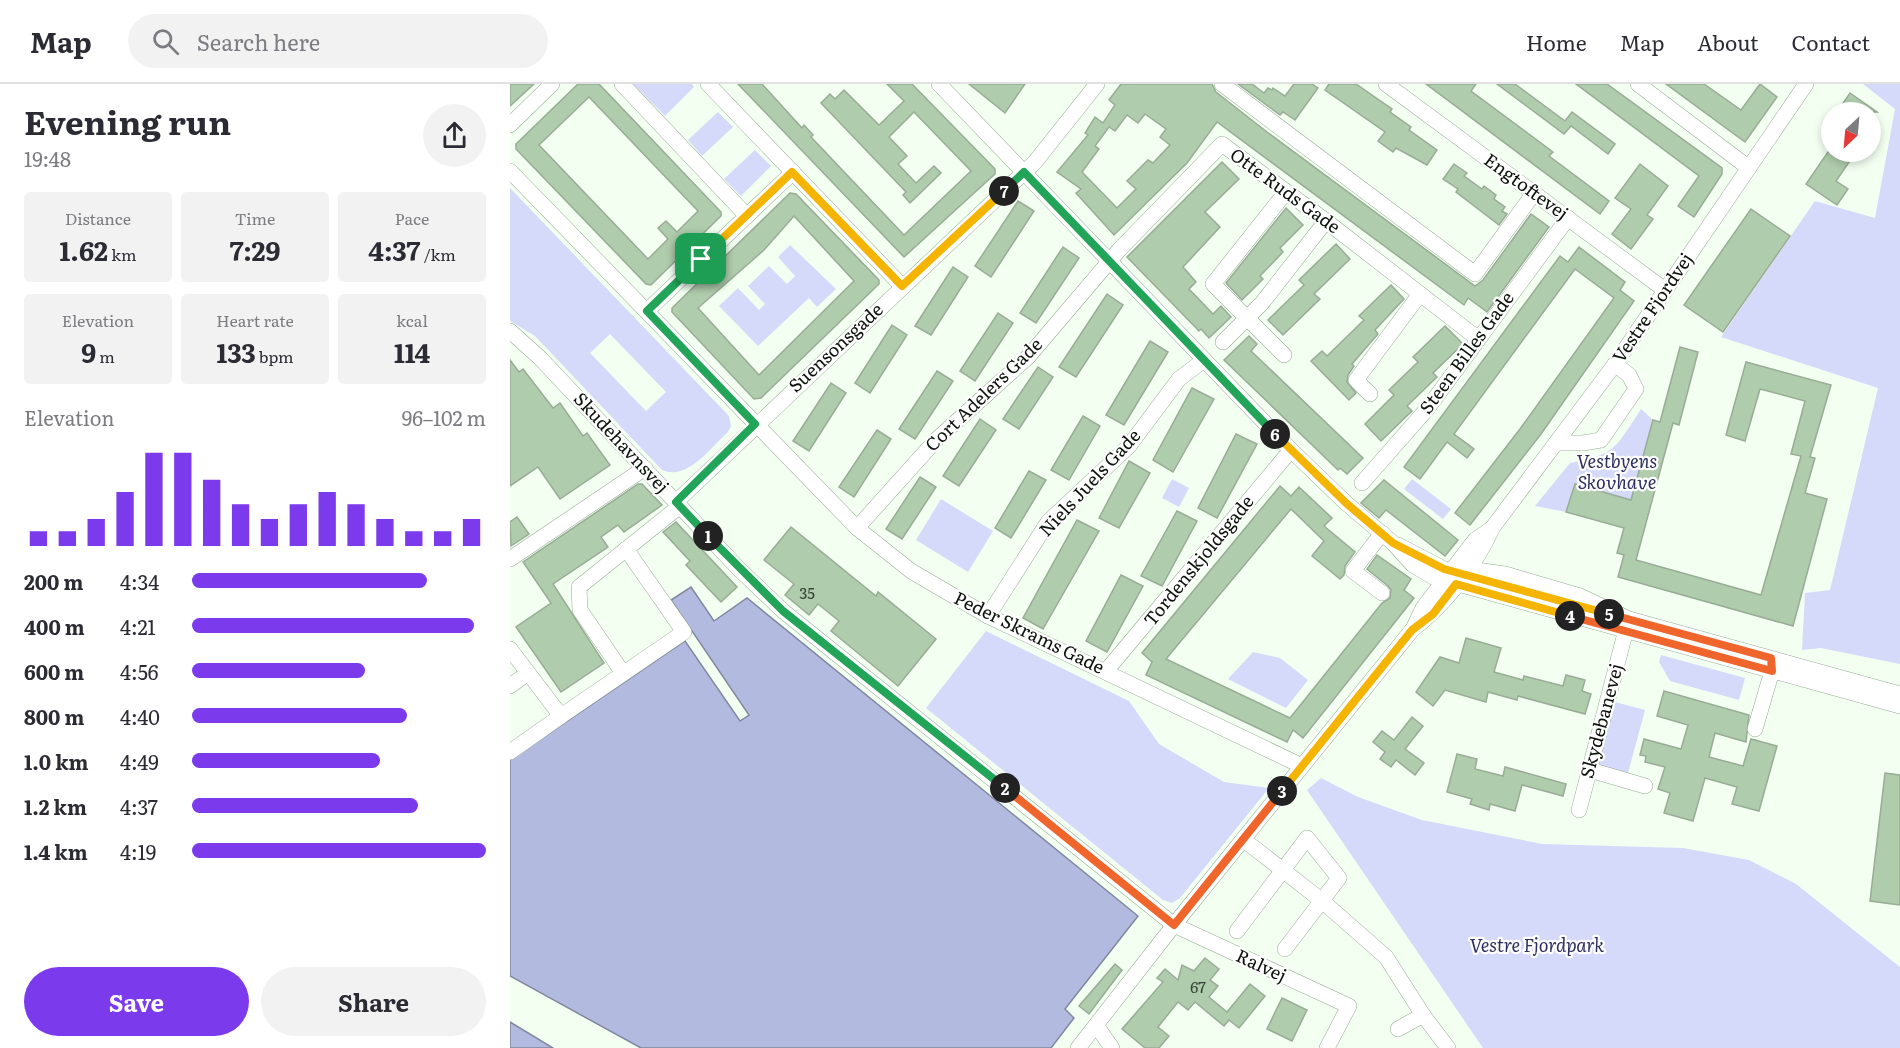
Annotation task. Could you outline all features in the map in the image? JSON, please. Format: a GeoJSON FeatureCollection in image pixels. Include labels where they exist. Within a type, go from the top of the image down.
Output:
{"type":"FeatureCollection","features":[{"type":"Feature","properties":{"kind":"street"},"geometry":{"type":"LineString","coordinates":[[510,124],[552,84]]}},
{"type":"Feature","properties":{"kind":"street"},"geometry":{"type":"LineString","coordinates":[[622,84],[747,216]]}},
{"type":"Feature","properties":{"kind":"street"},"geometry":{"type":"LineString","coordinates":[[939,84],[1292,450],[1346,503],[1387,538],[1456,576],[1772,665],[1900,706]]}},
{"type":"Feature","properties":{"kind":"street","name":"Suensonsgade"},"geometry":{"type":"LineString","coordinates":[[623,673],[580,610],[579,587],[678,504],[755,424],[1045,152],[1096,84]]}},
{"type":"Feature","properties":{"kind":"street"},"geometry":{"type":"LineString","coordinates":[[1222,84],[1475,274],[1534,193]]}},
{"type":"Feature","properties":{"kind":"street","name":"Engtoftevej"},"geometry":{"type":"LineString","coordinates":[[1386,84],[1665,290]]}},
{"type":"Feature","properties":{"kind":"street"},"geometry":{"type":"LineString","coordinates":[[1638,84],[1749,168]]}},
{"type":"Feature","properties":{"kind":"street","name":"Vestre Fjordvej"},"geometry":{"type":"LineString","coordinates":[[1078,1048],[1412,630],[1423,608],[1484,547],[1493,527],[1615,364],[1806,84]]}},
{"type":"Feature","properties":{"kind":"street"},"geometry":{"type":"LineString","coordinates":[[715,86],[792,172],[902,286]]}},
{"type":"Feature","properties":{"kind":"street","name":"Otte Ruds Gade"},"geometry":{"type":"LineString","coordinates":[[1109,261],[1222,144],[1477,338]]}},
{"type":"Feature","properties":{"kind":"street","name":"Peder Skrams Gade"},"geometry":{"type":"LineString","coordinates":[[510,171],[857,528],[911,571],[988,616],[1302,766]]}},
{"type":"Feature","properties":{"kind":"street"},"geometry":{"type":"LineString","coordinates":[[647,311],[792,172]]}},
{"type":"Feature","properties":{"kind":"street"},"geometry":{"type":"LineString","coordinates":[[1284,355],[1213,284],[1286,192]]}},
{"type":"Feature","properties":{"kind":"street","name":"Steen Billes Gade"},"geometry":{"type":"LineString","coordinates":[[1362,483],[1427,409],[1477,338],[1568,218]]}},
{"type":"Feature","properties":{"kind":"street"},"geometry":{"type":"LineString","coordinates":[[1223,342],[1262,303],[1326,221]]}},
{"type":"Feature","properties":{"kind":"street","name":"Cort Adelers Gade"},"geometry":{"type":"LineString","coordinates":[[857,528],[936,440],[1028,357],[1109,261]]}},
{"type":"Feature","properties":{"kind":"street"},"geometry":{"type":"LineString","coordinates":[[1370,394],[1356,380],[1420,294]]}},
{"type":"Feature","properties":{"kind":"street","name":"Skudehavnsvej"},"geometry":{"type":"LineString","coordinates":[[512,335],[645,468],[739,569],[783,611],[1174,925]]}},
{"type":"Feature","properties":{"kind":"street","name":"Niels Juels Gade"},"geometry":{"type":"LineString","coordinates":[[988,616],[1048,522],[1130,446],[1179,379],[1204,360]]}},
{"type":"Feature","properties":{"kind":"street"},"geometry":{"type":"LineString","coordinates":[[1558,443],[1593,442],[1606,436],[1636,389],[1629,375],[1615,364]]}},
{"type":"Feature","properties":{"kind":"street","name":"Tordenskjoldsgade"},"geometry":{"type":"LineString","coordinates":[[1106,671],[1292,450]]}},
{"type":"Feature","properties":{"kind":"street"},"geometry":{"type":"LineString","coordinates":[[510,559],[645,468]]}},
{"type":"Feature","properties":{"kind":"street"},"geometry":{"type":"LineString","coordinates":[[1382,592],[1353,571],[1387,538]]}},
{"type":"Feature","properties":{"kind":"street"},"geometry":{"type":"LineString","coordinates":[[510,752],[684,632],[626,549]]}},
{"type":"Feature","properties":{"kind":"street"},"geometry":{"type":"LineString","coordinates":[[1456,576],[1494,572],[1580,596],[1627,625]]}},
{"type":"Feature","properties":{"kind":"street","name":"Skydebanevej"},"geometry":{"type":"LineString","coordinates":[[1579,810],[1627,625]]}},
{"type":"Feature","properties":{"kind":"street"},"geometry":{"type":"LineString","coordinates":[[510,649],[561,716]]}},
{"type":"Feature","properties":{"kind":"street"},"geometry":{"type":"LineString","coordinates":[[1772,665],[1900,694]]}},
{"type":"Feature","properties":{"kind":"street"},"geometry":{"type":"LineString","coordinates":[[1755,729],[1772,665]]}},
{"type":"Feature","properties":{"kind":"street"},"geometry":{"type":"LineString","coordinates":[[510,686],[528,673]]}},
{"type":"Feature","properties":{"kind":"street"},"geometry":{"type":"LineString","coordinates":[[1590,770],[1645,786]]}},
{"type":"Feature","properties":{"kind":"street"},"geometry":{"type":"LineString","coordinates":[[1237,931],[1307,837],[1340,878],[1285,949]]}},
{"type":"Feature","properties":{"kind":"street"},"geometry":{"type":"LineString","coordinates":[[1244,840],[1321,900],[1386,957],[1446,1047]]}},
{"type":"Feature","properties":{"kind":"street","name":"Ralvej"},"geometry":{"type":"LineString","coordinates":[[1174,925],[1349,1006],[1327,1048]]}},
{"type":"Feature","properties":{"kind":"street"},"geometry":{"type":"LineString","coordinates":[[1398,1029],[1423,1015]]}},
{"type":"Feature","properties":{"kind":"street"},"geometry":{"type":"LineString","coordinates":[[1096,1025],[1112,1048]]}},
{"type":"Feature","properties":{"kind":"green space"},"geometry":{"type":"Polygon","coordinates":[[[633,84],[692,84],[694,87],[665,116],[633,84]]]}},
{"type":"Feature","properties":{"kind":"green space"},"geometry":{"type":"Polygon","coordinates":[[[1863,84],[1900,84],[1900,664],[1821,648],[1802,650],[1805,593],[1830,590],[1878,388],[1721,337],[1815,201],[1875,218],[1895,109],[1863,84]]]}},
{"type":"Feature","properties":{"kind":"green space"},"geometry":{"type":"Polygon","coordinates":[[[718,112],[733,127],[702,156],[688,140],[718,112]]]}},
{"type":"Feature","properties":{"kind":"green space"},"geometry":{"type":"Polygon","coordinates":[[[755,150],[771,166],[741,196],[724,179],[755,150]]]}},
{"type":"Feature","properties":{"kind":"green space"},"geometry":{"type":"Polygon","coordinates":[[[510,188],[729,416],[731,426],[706,454],[690,467],[672,472],[662,470],[535,336],[510,321],[510,188]],[[610,334],[590,353],[646,411],[666,392],[610,334]]]}},
{"type":"Feature","properties":{"kind":"green space"},"geometry":{"type":"Polygon","coordinates":[[[790,245],[836,289],[817,307],[809,298],[758,346],[719,306],[738,288],[759,310],[765,304],[748,286],[769,266],[787,284],[795,276],[778,257],[790,245]]]}},
{"type":"Feature","properties":{"kind":"green space","name":"Vestbyens Skovhave"},"geometry":{"type":"Polygon","coordinates":[[[1641,409],[1653,420],[1629,508],[1618,496],[1575,484],[1566,512],[1535,506],[1570,463],[1597,457],[1620,441],[1641,409]]]}},
{"type":"Feature","properties":{"kind":"green space"},"geometry":{"type":"Polygon","coordinates":[[[1172,479],[1189,488],[1179,507],[1162,498],[1172,479]]]}},
{"type":"Feature","properties":{"kind":"green space"},"geometry":{"type":"Polygon","coordinates":[[[1412,479],[1451,509],[1443,519],[1404,489],[1412,479]]]}},
{"type":"Feature","properties":{"kind":"green space"},"geometry":{"type":"Polygon","coordinates":[[[941,499],[993,531],[968,572],[916,540],[941,499]]]}},
{"type":"Feature","properties":{"kind":"green space"},"geometry":{"type":"Polygon","coordinates":[[[986,631],[1129,701],[1159,744],[1224,782],[1269,788],[1180,898],[1172,903],[1163,900],[926,708],[986,631]]]}},
{"type":"Feature","properties":{"kind":"green space"},"geometry":{"type":"Polygon","coordinates":[[[1253,652],[1280,658],[1308,680],[1286,708],[1228,679],[1253,652]]]}},
{"type":"Feature","properties":{"kind":"green space"},"geometry":{"type":"Polygon","coordinates":[[[1661,655],[1745,678],[1739,700],[1670,681],[1659,662],[1661,655]]]}},
{"type":"Feature","properties":{"kind":"green space"},"geometry":{"type":"Polygon","coordinates":[[[1615,702],[1645,710],[1628,773],[1598,765],[1615,702]]]}},
{"type":"Feature","properties":{"kind":"green space","name":"Vestre Fjordpark"},"geometry":{"type":"Polygon","coordinates":[[[1321,778],[1358,797],[1422,820],[1542,844],[1683,848],[1749,860],[1796,884],[1900,967],[1900,1048],[1483,1048],[1307,790],[1321,778]]]}},
{"type":"Feature","properties":{"kind":"shaded area"},"geometry":{"type":"Polygon","coordinates":[[[691,587],[714,621],[747,598],[1138,916],[1065,1009],[1074,1018],[1051,1048],[641,1048],[510,976],[510,760],[685,641],[740,721],[749,715],[671,600],[691,587]]]}},
{"type":"Feature","properties":{"kind":"shaded area"},"geometry":{"type":"Polygon","coordinates":[[[510,1022],[553,1048],[510,1048],[510,1022]]]}},
{"type":"Feature","properties":{"kind":"building"},"geometry":{"type":"Polygon","coordinates":[[[510,84],[534,84],[510,106],[510,84]]]}},
{"type":"Feature","properties":{"kind":"building"},"geometry":{"type":"Polygon","coordinates":[[[578,84],[599,84],[721,212],[721,216],[651,285],[646,284],[516,149],[516,144],[578,84]],[[589,97],[539,145],[648,259],[668,239],[658,228],[666,221],[677,232],[698,211],[589,97]]]}},
{"type":"Feature","properties":{"kind":"building"},"geometry":{"type":"Polygon","coordinates":[[[738,84],[762,84],[802,128],[804,125],[813,135],[811,137],[904,235],[971,171],[914,112],[889,137],[907,156],[898,164],[916,183],[934,166],[941,173],[910,203],[903,195],[906,192],[821,103],[830,94],[835,99],[844,90],[879,125],[904,101],[887,84],[912,84],[995,169],[995,174],[904,257],[738,84]]]}},
{"type":"Feature","properties":{"kind":"building"},"geometry":{"type":"Polygon","coordinates":[[[969,84],[1025,84],[1005,113],[969,84]]]}},
{"type":"Feature","properties":{"kind":"building"},"geometry":{"type":"Polygon","coordinates":[[[1121,84],[1212,84],[1216,92],[1267,132],[1475,286],[1483,280],[1531,214],[1549,227],[1487,312],[1468,298],[1464,305],[1217,122],[1187,163],[1114,235],[1076,193],[1081,189],[1057,172],[1088,135],[1085,133],[1095,117],[1103,123],[1115,105],[1109,100],[1121,84]],[[1145,114],[1138,123],[1127,115],[1115,131],[1109,127],[1095,146],[1099,149],[1082,172],[1117,208],[1136,189],[1127,181],[1148,160],[1153,163],[1170,145],[1160,137],[1166,129],[1145,114]]]}},
{"type":"Feature","properties":{"kind":"building"},"geometry":{"type":"Polygon","coordinates":[[[1238,84],[1252,84],[1264,93],[1268,88],[1272,90],[1273,88],[1285,96],[1294,84],[1312,84],[1318,88],[1295,120],[1283,112],[1280,115],[1238,84]]]}},
{"type":"Feature","properties":{"kind":"building"},"geometry":{"type":"Polygon","coordinates":[[[1329,84],[1356,84],[1392,109],[1390,112],[1411,127],[1409,130],[1437,150],[1427,165],[1396,148],[1393,152],[1378,141],[1385,132],[1325,90],[1329,84]]]}},
{"type":"Feature","properties":{"kind":"building"},"geometry":{"type":"Polygon","coordinates":[[[1426,84],[1476,84],[1471,91],[1553,152],[1549,156],[1609,201],[1600,214],[1426,84]]]}},
{"type":"Feature","properties":{"kind":"building"},"geometry":{"type":"Polygon","coordinates":[[[1497,84],[1515,84],[1565,121],[1572,112],[1615,144],[1608,154],[1571,126],[1564,134],[1497,84]]]}},
{"type":"Feature","properties":{"kind":"building"},"geometry":{"type":"Polygon","coordinates":[[[1576,84],[1607,84],[1722,168],[1722,174],[1694,217],[1678,206],[1699,176],[1576,84]]]}},
{"type":"Feature","properties":{"kind":"building"},"geometry":{"type":"Polygon","coordinates":[[[1666,84],[1704,84],[1741,110],[1760,84],[1777,97],[1745,142],[1666,84]]]}},
{"type":"Feature","properties":{"kind":"building"},"geometry":{"type":"Polygon","coordinates":[[[1850,93],[1863,102],[1844,102],[1850,93]]]}},
{"type":"Feature","properties":{"kind":"building"},"geometry":{"type":"Polygon","coordinates":[[[1222,162],[1239,179],[1205,212],[1220,227],[1183,267],[1196,282],[1189,289],[1213,314],[1221,306],[1231,317],[1209,338],[1201,329],[1199,331],[1127,257],[1222,162]]]}},
{"type":"Feature","properties":{"kind":"building"},"geometry":{"type":"Polygon","coordinates":[[[1821,162],[1849,162],[1836,181],[1848,189],[1837,205],[1806,184],[1821,162]]]}},
{"type":"Feature","properties":{"kind":"building"},"geometry":{"type":"Polygon","coordinates":[[[1454,164],[1467,173],[1464,176],[1482,189],[1484,186],[1496,195],[1494,199],[1505,207],[1502,211],[1507,214],[1499,225],[1443,179],[1454,164]]]}},
{"type":"Feature","properties":{"kind":"building"},"geometry":{"type":"Polygon","coordinates":[[[1640,164],[1668,186],[1647,215],[1653,219],[1631,249],[1612,234],[1631,209],[1615,198],[1640,164]]]}},
{"type":"Feature","properties":{"kind":"building"},"geometry":{"type":"Polygon","coordinates":[[[790,193],[796,194],[879,280],[879,284],[761,398],[754,399],[672,312],[672,308],[790,193]],[[794,216],[764,250],[698,308],[759,375],[854,281],[794,216]]]}},
{"type":"Feature","properties":{"kind":"building"},"geometry":{"type":"Polygon","coordinates":[[[1018,201],[1034,211],[991,277],[975,266],[1018,201]]]}},
{"type":"Feature","properties":{"kind":"building"},"geometry":{"type":"Polygon","coordinates":[[[1286,208],[1303,225],[1280,248],[1283,252],[1260,276],[1263,279],[1242,300],[1226,283],[1286,208]]]}},
{"type":"Feature","properties":{"kind":"building"},"geometry":{"type":"Polygon","coordinates":[[[1751,209],[1790,236],[1723,332],[1684,305],[1751,209]]]}},
{"type":"Feature","properties":{"kind":"building"},"geometry":{"type":"Polygon","coordinates":[[[1336,244],[1350,259],[1314,294],[1320,299],[1283,335],[1268,320],[1304,285],[1299,280],[1336,244]]]}},
{"type":"Feature","properties":{"kind":"building"},"geometry":{"type":"Polygon","coordinates":[[[1063,247],[1079,258],[1036,323],[1020,313],[1063,247]]]}},
{"type":"Feature","properties":{"kind":"building"},"geometry":{"type":"Polygon","coordinates":[[[1579,247],[1625,282],[1620,290],[1634,301],[1541,434],[1470,525],[1455,513],[1520,429],[1614,298],[1575,269],[1454,434],[1474,449],[1467,458],[1447,442],[1420,479],[1404,467],[1560,256],[1568,262],[1579,247]]]}},
{"type":"Feature","properties":{"kind":"building"},"geometry":{"type":"Polygon","coordinates":[[[953,267],[968,277],[931,335],[915,326],[953,267]]]}},
{"type":"Feature","properties":{"kind":"building"},"geometry":{"type":"Polygon","coordinates":[[[1391,285],[1404,299],[1375,330],[1378,334],[1352,364],[1354,366],[1348,375],[1347,382],[1356,393],[1349,400],[1311,361],[1322,351],[1327,356],[1364,320],[1359,316],[1391,285]]]}},
{"type":"Feature","properties":{"kind":"building"},"geometry":{"type":"Polygon","coordinates":[[[1107,294],[1123,305],[1076,377],[1059,367],[1107,294]]]}},
{"type":"Feature","properties":{"kind":"building"},"geometry":{"type":"Polygon","coordinates":[[[998,313],[1013,323],[975,381],[960,371],[998,313]]]}},
{"type":"Feature","properties":{"kind":"building"},"geometry":{"type":"Polygon","coordinates":[[[892,325],[907,335],[870,393],[855,383],[892,325]]]}},
{"type":"Feature","properties":{"kind":"building"},"geometry":{"type":"Polygon","coordinates":[[[1445,326],[1463,344],[1433,373],[1437,377],[1407,406],[1412,411],[1381,441],[1365,424],[1394,395],[1389,390],[1418,362],[1413,357],[1445,326]]]}},
{"type":"Feature","properties":{"kind":"building"},"geometry":{"type":"Polygon","coordinates":[[[1249,336],[1257,344],[1251,351],[1363,458],[1347,474],[1340,468],[1338,470],[1224,360],[1249,336]]]}},
{"type":"Feature","properties":{"kind":"building"},"geometry":{"type":"Polygon","coordinates":[[[1150,341],[1168,352],[1124,425],[1106,415],[1150,341]]]}},
{"type":"Feature","properties":{"kind":"building"},"geometry":{"type":"Polygon","coordinates":[[[1680,347],[1698,352],[1679,425],[1673,423],[1636,560],[1761,595],[1801,456],[1791,454],[1805,401],[1760,389],[1745,441],[1726,435],[1746,362],[1831,385],[1810,457],[1815,458],[1805,493],[1827,499],[1793,626],[1618,577],[1624,555],[1617,553],[1624,528],[1566,512],[1575,484],[1631,500],[1653,420],[1660,422],[1680,347]]]}},
{"type":"Feature","properties":{"kind":"building"},"geometry":{"type":"Polygon","coordinates":[[[510,360],[519,372],[523,369],[553,408],[560,403],[583,436],[587,433],[610,465],[560,499],[538,467],[510,486],[510,360]]]}},
{"type":"Feature","properties":{"kind":"building"},"geometry":{"type":"Polygon","coordinates":[[[1038,367],[1053,377],[1019,429],[1003,419],[1038,367]]]}},
{"type":"Feature","properties":{"kind":"building"},"geometry":{"type":"Polygon","coordinates":[[[937,371],[953,381],[915,439],[899,429],[937,371]]]}},
{"type":"Feature","properties":{"kind":"building"},"geometry":{"type":"Polygon","coordinates":[[[831,383],[846,393],[809,451],[793,441],[831,383]]]}},
{"type":"Feature","properties":{"kind":"building"},"geometry":{"type":"Polygon","coordinates":[[[1192,388],[1214,399],[1173,472],[1153,460],[1192,388]]]}},
{"type":"Feature","properties":{"kind":"building"},"geometry":{"type":"Polygon","coordinates":[[[1083,416],[1100,426],[1069,480],[1051,470],[1083,416]]]}},
{"type":"Feature","properties":{"kind":"building"},"geometry":{"type":"Polygon","coordinates":[[[980,419],[996,430],[959,486],[943,476],[980,419]]]}},
{"type":"Feature","properties":{"kind":"building"},"geometry":{"type":"Polygon","coordinates":[[[877,430],[891,439],[854,497],[839,487],[877,430]]]}},
{"type":"Feature","properties":{"kind":"building"},"geometry":{"type":"Polygon","coordinates":[[[1236,434],[1257,444],[1217,518],[1198,508],[1236,434]]]}},
{"type":"Feature","properties":{"kind":"building"},"geometry":{"type":"Polygon","coordinates":[[[1129,461],[1150,473],[1119,528],[1099,518],[1129,461]]]}},
{"type":"Feature","properties":{"kind":"building"},"geometry":{"type":"Polygon","coordinates":[[[1029,471],[1046,480],[1011,538],[995,528],[1029,471]]]}},
{"type":"Feature","properties":{"kind":"building"},"geometry":{"type":"Polygon","coordinates":[[[920,477],[936,487],[902,539],[886,529],[920,477]]]}},
{"type":"Feature","properties":{"kind":"building"},"geometry":{"type":"Polygon","coordinates":[[[1384,480],[1458,540],[1445,556],[1386,510],[1379,518],[1361,503],[1384,480]]]}},
{"type":"Feature","properties":{"kind":"building"},"geometry":{"type":"Polygon","coordinates":[[[638,484],[642,484],[662,505],[624,532],[618,525],[601,537],[608,547],[553,584],[604,663],[561,692],[516,627],[551,603],[523,562],[638,484]]]}},
{"type":"Feature","properties":{"kind":"building"},"geometry":{"type":"Polygon","coordinates":[[[1280,486],[1291,496],[1299,487],[1332,518],[1324,526],[1355,552],[1345,566],[1344,575],[1340,579],[1312,556],[1324,541],[1291,509],[1166,659],[1290,718],[1382,603],[1390,598],[1391,590],[1388,586],[1367,569],[1377,555],[1411,579],[1404,590],[1414,598],[1303,738],[1293,730],[1287,742],[1146,675],[1152,662],[1142,653],[1280,486]]]}},
{"type":"Feature","properties":{"kind":"building"},"geometry":{"type":"Polygon","coordinates":[[[1177,511],[1197,521],[1162,586],[1141,576],[1177,511]]]}},
{"type":"Feature","properties":{"kind":"building"},"geometry":{"type":"Polygon","coordinates":[[[517,517],[529,534],[511,546],[510,522],[517,517]]]}},
{"type":"Feature","properties":{"kind":"building"},"geometry":{"type":"Polygon","coordinates":[[[1077,520],[1099,531],[1043,629],[1023,618],[1077,520]]]}},
{"type":"Feature","properties":{"kind":"building"},"geometry":{"type":"Polygon","coordinates":[[[676,522],[737,587],[721,602],[686,565],[690,561],[663,532],[676,522]]]}},
{"type":"Feature","properties":{"kind":"building"},"geometry":{"type":"Polygon","coordinates":[[[791,527],[876,596],[878,592],[936,639],[898,686],[831,631],[839,621],[818,604],[809,615],[785,595],[794,584],[764,560],[791,527]]]}},
{"type":"Feature","properties":{"kind":"building"},"geometry":{"type":"Polygon","coordinates":[[[1121,575],[1143,586],[1107,652],[1086,641],[1121,575]]]}},
{"type":"Feature","properties":{"kind":"building"},"geometry":{"type":"Polygon","coordinates":[[[1466,638],[1501,648],[1494,672],[1523,680],[1524,676],[1563,686],[1566,675],[1585,680],[1582,691],[1591,694],[1585,714],[1518,696],[1517,700],[1488,692],[1486,702],[1445,690],[1433,706],[1416,692],[1440,657],[1459,663],[1466,638]]]}},
{"type":"Feature","properties":{"kind":"building"},"geometry":{"type":"Polygon","coordinates":[[[1664,691],[1749,715],[1746,742],[1715,733],[1709,757],[1743,766],[1751,739],[1777,746],[1759,811],[1732,804],[1737,787],[1705,778],[1693,821],[1664,813],[1670,793],[1658,789],[1665,767],[1645,762],[1646,756],[1640,755],[1644,739],[1681,749],[1688,725],[1657,716],[1664,691]]]}},
{"type":"Feature","properties":{"kind":"building"},"geometry":{"type":"Polygon","coordinates":[[[1412,717],[1423,726],[1405,749],[1424,763],[1415,775],[1396,760],[1391,767],[1380,759],[1385,752],[1373,742],[1382,731],[1394,740],[1412,717]]]}},
{"type":"Feature","properties":{"kind":"building"},"geometry":{"type":"Polygon","coordinates":[[[1457,754],[1477,759],[1475,769],[1503,776],[1505,767],[1566,784],[1563,796],[1522,785],[1515,811],[1490,804],[1489,810],[1470,804],[1472,799],[1447,792],[1457,754]]]}},
{"type":"Feature","properties":{"kind":"building"},"geometry":{"type":"Polygon","coordinates":[[[1885,773],[1900,775],[1900,905],[1870,901],[1885,773]]]}},
{"type":"Feature","properties":{"kind":"building"},"geometry":{"type":"Polygon","coordinates":[[[1205,958],[1219,969],[1210,980],[1218,986],[1209,997],[1227,1012],[1250,984],[1265,996],[1239,1028],[1229,1020],[1224,1026],[1195,1002],[1188,1010],[1178,1002],[1158,1027],[1169,1036],[1159,1048],[1145,1048],[1122,1029],[1163,982],[1157,978],[1165,969],[1178,980],[1182,965],[1194,971],[1205,958]]]}},
{"type":"Feature","properties":{"kind":"building"},"geometry":{"type":"Polygon","coordinates":[[[1115,964],[1122,970],[1089,1014],[1079,1006],[1115,964]]]}},
{"type":"Feature","properties":{"kind":"building"},"geometry":{"type":"Polygon","coordinates":[[[1282,998],[1307,1010],[1292,1041],[1267,1029],[1282,998]]]}},
{"type":"Feature","properties":{"kind":"route"},"geometry":{"type":"LineString","coordinates":[[792,172],[902,286],[1024,172],[1251,409],[1346,503],[1393,543],[1444,569],[1771,658],[1772,671],[1456,584],[1433,614],[1412,630],[1174,925],[783,611],[739,569],[676,502],[755,424],[647,311],[701,259],[792,172]]}}]}
